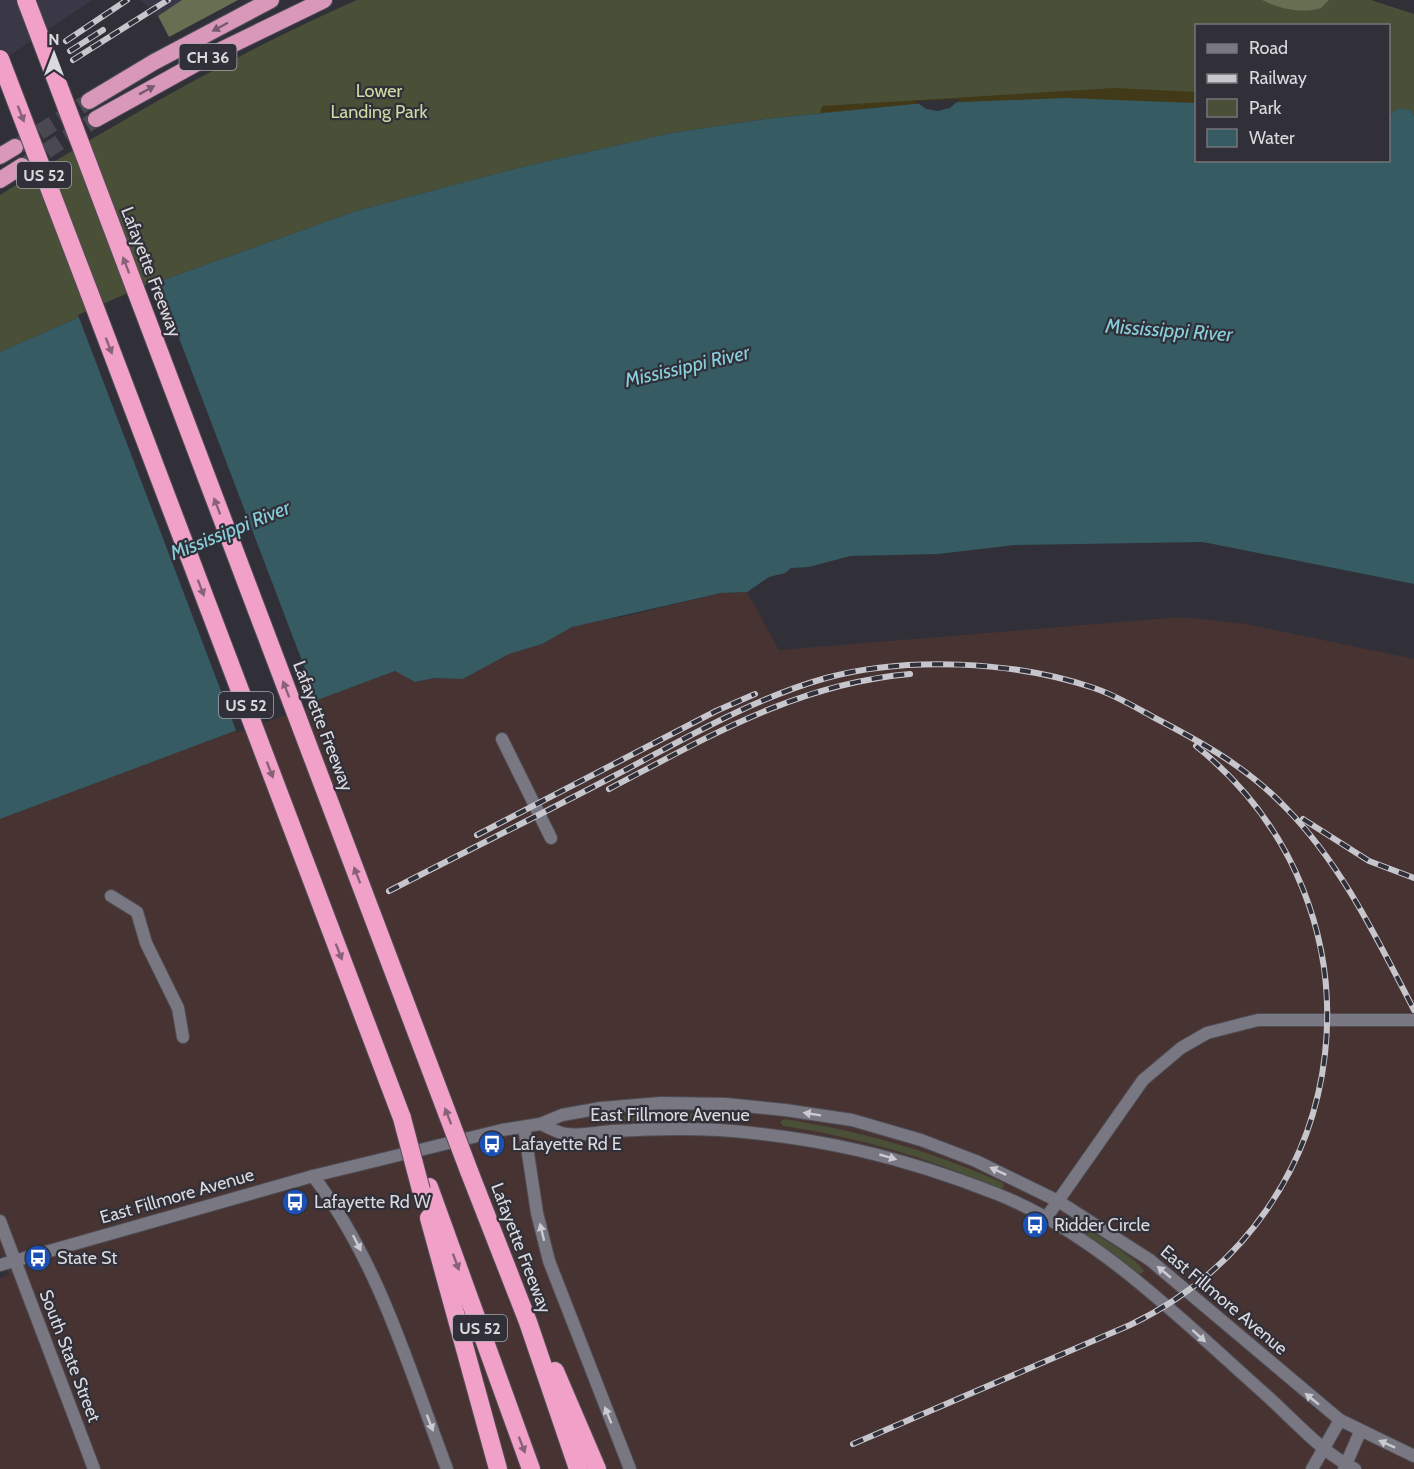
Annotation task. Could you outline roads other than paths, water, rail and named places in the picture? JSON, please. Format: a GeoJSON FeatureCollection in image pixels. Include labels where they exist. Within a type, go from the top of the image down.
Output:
{"type":"FeatureCollection","features":[{"type":"Feature","properties":{"kind":"highway","name":"Lafayette Freeway"},"geometry":{"type":"LineString","coordinates":[[26,0],[528,1322],[578,1469]]}},
{"type":"Feature","properties":{"kind":"highway","name":"CH 36"},"geometry":{"type":"LineString","coordinates":[[89,100],[154,62],[272,0]]}},
{"type":"Feature","properties":{"kind":"highway","name":"CH 36"},"geometry":{"type":"LineString","coordinates":[[96,119],[226,48],[324,0]]}},
{"type":"Feature","properties":{"kind":"highway","name":"US 52"},"geometry":{"type":"LineString","coordinates":[[0,59],[402,1118],[425,1189],[531,1469]]}},
{"type":"Feature","properties":{"kind":"highway"},"geometry":{"type":"LineString","coordinates":[[0,156],[15,147]]}},
{"type":"Feature","properties":{"kind":"highway"},"geometry":{"type":"LineString","coordinates":[[0,180],[22,166]]}},
{"type":"Feature","properties":{"kind":"highway"},"geometry":{"type":"LineString","coordinates":[[425,1189],[498,1469]]}},
{"type":"Feature","properties":{"kind":"highway"},"geometry":{"type":"LineString","coordinates":[[528,1322],[561,1383],[597,1469]]}},
{"type":"Feature","properties":{"kind":"street"},"geometry":{"type":"LineString","coordinates":[[502,739],[551,838]]}},
{"type":"Feature","properties":{"kind":"street"},"geometry":{"type":"LineString","coordinates":[[111,896],[136,912],[146,943],[178,1008],[183,1037]]}},
{"type":"Feature","properties":{"kind":"street"},"geometry":{"type":"LineString","coordinates":[[1046,1218],[1143,1080],[1181,1048],[1207,1033],[1236,1024],[1268,1020],[1414,1020]]}},
{"type":"Feature","properties":{"kind":"street","name":"East Fillmore Avenue"},"geometry":{"type":"LineString","coordinates":[[0,1265],[313,1176],[540,1124],[562,1115],[601,1108],[662,1103],[725,1104],[796,1112],[852,1120],[921,1140],[976,1161],[1058,1201],[1150,1260],[1340,1420],[1360,1432],[1414,1456]]}},
{"type":"Feature","properties":{"kind":"street","name":"East Fillmore Avenue"},"geometry":{"type":"LineString","coordinates":[[540,1124],[566,1134],[717,1130],[795,1136],[859,1149],[930,1169],[999,1195],[1046,1218],[1102,1256],[1166,1306],[1348,1468]]}},
{"type":"Feature","properties":{"kind":"street"},"geometry":{"type":"LineString","coordinates":[[524,1127],[537,1213],[549,1262],[630,1469]]}},
{"type":"Feature","properties":{"kind":"street"},"geometry":{"type":"LineString","coordinates":[[313,1176],[349,1227],[377,1284],[447,1469]]}},
{"type":"Feature","properties":{"kind":"street","name":"South State Street"},"geometry":{"type":"LineString","coordinates":[[0,1221],[94,1469]]}},
{"type":"Feature","properties":{"kind":"street"},"geometry":{"type":"LineString","coordinates":[[1312,1469],[1340,1420]]}},
{"type":"Feature","properties":{"kind":"street"},"geometry":{"type":"LineString","coordinates":[[1348,1468],[1360,1432]]}},
{"type":"Feature","properties":{"kind":"water","name":"Mississippi River"},"geometry":{"type":"Polygon","coordinates":[[[1065,98],[1195,103],[1195,162],[1390,162],[1390,115],[1398,108],[1411,110],[1414,116],[1414,584],[1203,542],[1015,545],[938,554],[850,556],[809,567],[791,568],[785,573],[769,577],[747,592],[721,593],[572,627],[542,644],[509,654],[463,679],[434,678],[415,682],[395,671],[0,819],[0,352],[166,279],[356,211],[518,168],[671,133],[765,119],[914,104],[1065,98]]]}},
{"type":"Feature","properties":{"kind":"tunnel"},"geometry":{"type":"LineString","coordinates":[[19,145],[89,101]]}},
{"type":"Feature","properties":{"kind":"tunnel"},"geometry":{"type":"LineString","coordinates":[[26,164],[96,119]]}},
{"type":"Feature","properties":{"kind":"railway"},"geometry":{"type":"LineString","coordinates":[[66,41],[127,0]]}},
{"type":"Feature","properties":{"kind":"railway"},"geometry":{"type":"LineString","coordinates":[[73,60],[168,0]]}},
{"type":"Feature","properties":{"kind":"railway"},"geometry":{"type":"LineString","coordinates":[[70,51],[103,30]]}},
{"type":"Feature","properties":{"kind":"railway"},"geometry":{"type":"LineString","coordinates":[[389,891],[718,721],[798,687],[826,678],[891,666],[925,664],[996,667],[1063,679],[1110,694],[1208,747],[1256,781],[1306,830],[1341,878],[1372,930],[1414,1010]]}},
{"type":"Feature","properties":{"kind":"railway"},"geometry":{"type":"LineString","coordinates":[[609,789],[718,732],[791,701],[868,680],[910,674]]}},
{"type":"Feature","properties":{"kind":"railway"},"geometry":{"type":"LineString","coordinates":[[477,835],[716,711],[755,694]]}},
{"type":"Feature","properties":{"kind":"railway"},"geometry":{"type":"LineString","coordinates":[[853,1444],[1130,1325],[1208,1275],[1266,1210],[1306,1135],[1325,1054],[1324,970],[1303,888],[1260,812],[1196,746]]}},
{"type":"Feature","properties":{"kind":"railway"},"geometry":{"type":"LineString","coordinates":[[1303,819],[1369,861],[1414,878]]}},
{"type":"Feature","properties":{"kind":"place","name":"Lafayette Rd E"},"geometry":{"type":"Point","coordinates":[492,1144]}},
{"type":"Feature","properties":{"kind":"place","name":"Lafayette Rd W"},"geometry":{"type":"Point","coordinates":[295,1202]}},
{"type":"Feature","properties":{"kind":"place","name":"Ridder Circle"},"geometry":{"type":"Point","coordinates":[1035,1225]}},
{"type":"Feature","properties":{"kind":"place","name":"State St"},"geometry":{"type":"Point","coordinates":[38,1258]}},
{"type":"Feature","properties":{"kind":"park label","name":"Lower Landing Park"},"geometry":{"type":"Point","coordinates":[379,101]}}]}
